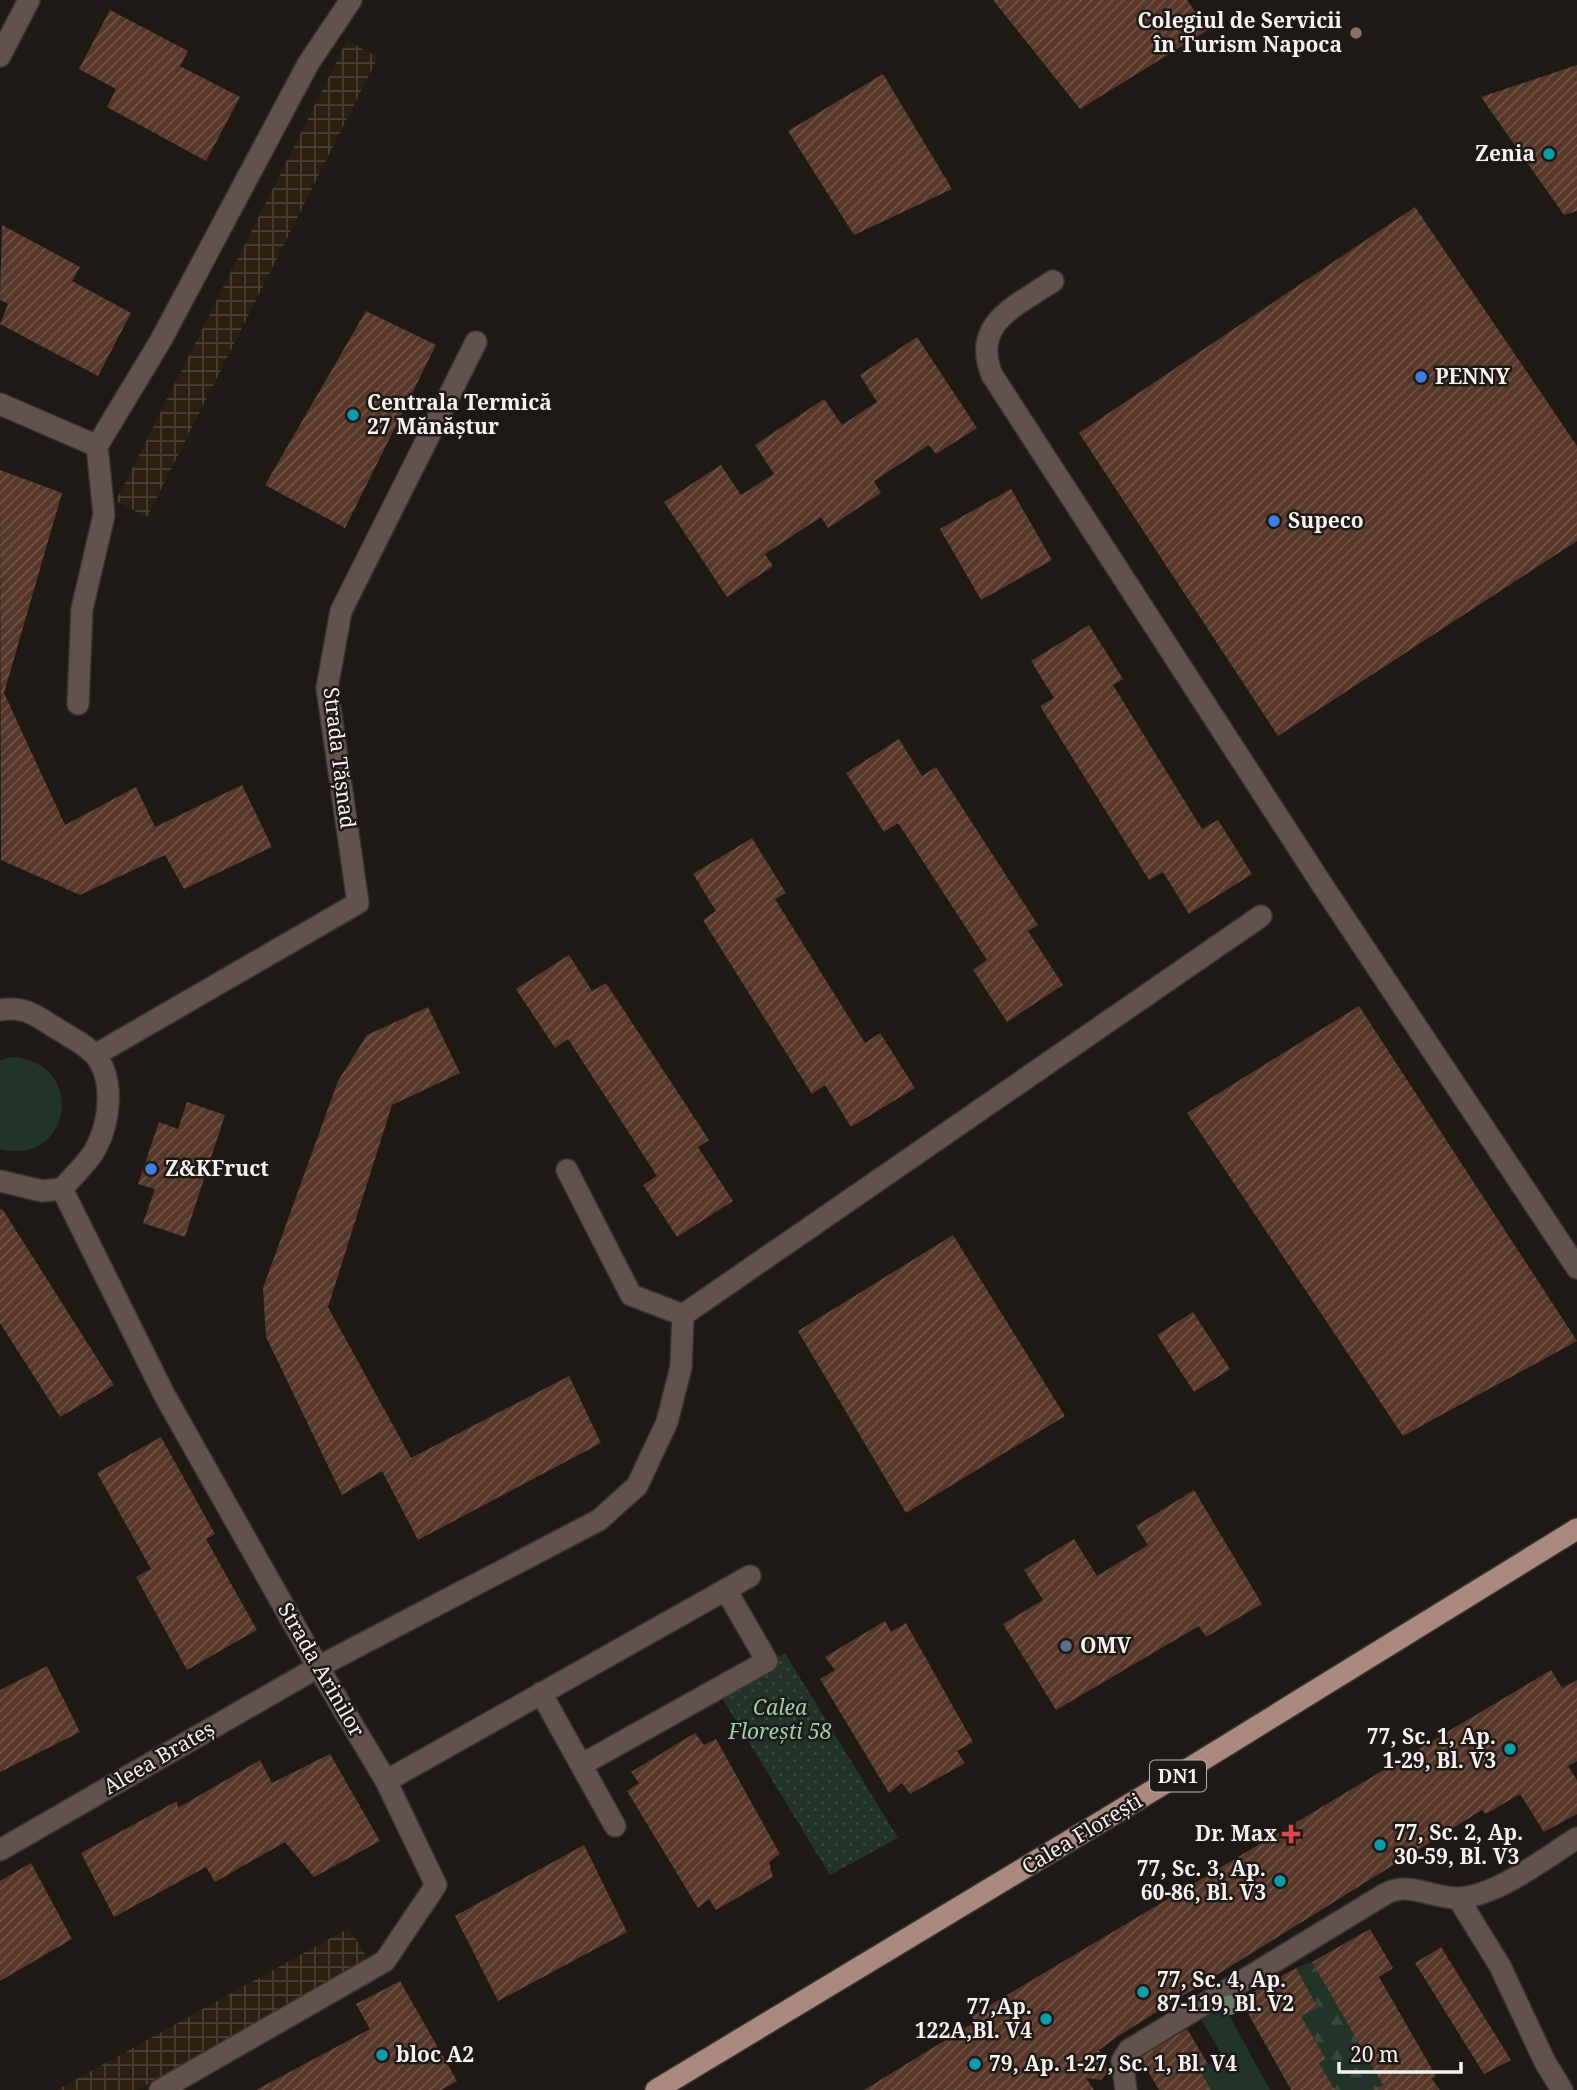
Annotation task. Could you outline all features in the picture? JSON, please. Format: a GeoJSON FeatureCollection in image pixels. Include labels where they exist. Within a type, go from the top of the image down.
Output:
{"type":"FeatureCollection","features":[{"type":"Feature","properties":{"kind":"main road","name":"Calea Florești"},"geometry":{"type":"LineString","coordinates":[[656,2090],[1180,1774],[1577,1529]]}},
{"type":"Feature","properties":{"kind":"street"},"geometry":{"type":"LineString","coordinates":[[0,56],[29,0]]}},
{"type":"Feature","properties":{"kind":"street"},"geometry":{"type":"LineString","coordinates":[[78,704],[82,609],[104,515],[97,446],[161,340],[308,64],[351,0]]}},
{"type":"Feature","properties":{"kind":"street"},"geometry":{"type":"LineString","coordinates":[[1053,281],[1000,317],[985,340],[985,357],[992,376],[1321,883],[1577,1268]]}},
{"type":"Feature","properties":{"kind":"street","name":"Strada Tășnad"},"geometry":{"type":"LineString","coordinates":[[95,1055],[358,903],[327,688],[332,652],[341,611],[475,342]]}},
{"type":"Feature","properties":{"kind":"street"},"geometry":{"type":"LineString","coordinates":[[0,404],[97,446]]}},
{"type":"Feature","properties":{"kind":"street"},"geometry":{"type":"LineString","coordinates":[[567,1170],[631,1295],[683,1315],[1261,916]]}},
{"type":"Feature","properties":{"kind":"street"},"geometry":{"type":"LineString","coordinates":[[0,1010],[16,1007],[37,1015],[95,1055],[108,1085],[107,1112],[96,1148],[62,1189],[42,1191],[0,1181]]}},
{"type":"Feature","properties":{"kind":"street","name":"Strada Arinilor"},"geometry":{"type":"LineString","coordinates":[[62,1189],[165,1396],[318,1667],[386,1781],[436,1885],[385,1961],[160,2090]]}},
{"type":"Feature","properties":{"kind":"street","name":"Aleea Brateș"},"geometry":{"type":"LineString","coordinates":[[0,1850],[318,1667],[599,1520],[637,1486],[667,1422],[681,1367],[683,1315]]}},
{"type":"Feature","properties":{"kind":"street"},"geometry":{"type":"LineString","coordinates":[[386,1781],[750,1576]]}},
{"type":"Feature","properties":{"kind":"street"},"geometry":{"type":"LineString","coordinates":[[581,1765],[767,1661],[726,1590]]}},
{"type":"Feature","properties":{"kind":"street"},"geometry":{"type":"LineString","coordinates":[[541,1693],[615,1826]]}},
{"type":"Feature","properties":{"kind":"street"},"geometry":{"type":"LineString","coordinates":[[1126,2090],[1122,2061],[1129,2050],[1385,1895],[1405,1888],[1458,1898],[1497,1888],[1577,1839]]}},
{"type":"Feature","properties":{"kind":"street"},"geometry":{"type":"LineString","coordinates":[[1458,1898],[1500,1966],[1534,2040],[1562,2090]]}},
{"type":"Feature","properties":{"kind":"shaded area"},"geometry":{"type":"Polygon","coordinates":[[[347,41],[378,57],[147,517],[116,501],[347,41]]]}},
{"type":"Feature","properties":{"kind":"shaded area"},"geometry":{"type":"Polygon","coordinates":[[[349,1928],[370,1963],[137,2090],[57,2090],[349,1928]]]}},
{"type":"Feature","properties":{"kind":"green space"},"geometry":{"type":"Polygon","coordinates":[[[13,1057],[37,1064],[53,1077],[61,1094],[61,1112],[55,1130],[42,1143],[24,1151],[0,1149],[0,1060],[13,1057]]]}},
{"type":"Feature","properties":{"kind":"green space","name":"Calea Florești 58"},"geometry":{"type":"Polygon","coordinates":[[[785,1653],[898,1838],[830,1875],[717,1690],[785,1653]]]}},
{"type":"Feature","properties":{"kind":"green space"},"geometry":{"type":"Polygon","coordinates":[[[1312,1962],[1383,2085],[1372,2090],[1335,2090],[1319,2063],[1326,2059],[1301,2016],[1318,2006],[1296,1968],[1312,1962]]]}},
{"type":"Feature","properties":{"kind":"green space"},"geometry":{"type":"Polygon","coordinates":[[[1224,2006],[1270,2090],[1211,2090],[1200,2070],[1222,2055],[1201,2019],[1224,2006]]]}},
{"type":"Feature","properties":{"kind":"building"},"geometry":{"type":"Polygon","coordinates":[[[993,0],[1187,0],[1208,30],[1080,109],[993,0]]]}},
{"type":"Feature","properties":{"kind":"building"},"geometry":{"type":"Polygon","coordinates":[[[110,10],[188,51],[180,66],[240,97],[206,161],[107,107],[116,89],[79,69],[110,10]]]}},
{"type":"Feature","properties":{"kind":"building","name":"Zenia"},"geometry":{"type":"Polygon","coordinates":[[[1577,65],[1577,211],[1564,215],[1481,97],[1577,65]]]}},
{"type":"Feature","properties":{"kind":"building"},"geometry":{"type":"Polygon","coordinates":[[[883,74],[952,189],[854,235],[788,131],[883,74]]]}},
{"type":"Feature","properties":{"kind":"building"},"geometry":{"type":"Polygon","coordinates":[[[1415,207],[1577,446],[1577,541],[1278,736],[1079,433],[1415,207]]]}},
{"type":"Feature","properties":{"kind":"building"},"geometry":{"type":"Polygon","coordinates":[[[2,225],[80,267],[72,281],[131,313],[98,376],[0,324],[8,304],[0,300],[2,225]]]}},
{"type":"Feature","properties":{"kind":"building","name":"Centrala Termică 27 Mănăștur"},"geometry":{"type":"Polygon","coordinates":[[[366,311],[436,345],[345,528],[265,485],[366,311]]]}},
{"type":"Feature","properties":{"kind":"building"},"geometry":{"type":"Polygon","coordinates":[[[917,337],[977,428],[936,454],[929,445],[874,481],[881,493],[828,528],[821,517],[765,554],[773,566],[727,597],[664,502],[721,465],[741,495],[774,474],[755,445],[824,399],[842,425],[877,402],[860,375],[917,337]]]}},
{"type":"Feature","properties":{"kind":"building"},"geometry":{"type":"Polygon","coordinates":[[[0,470],[62,493],[4,693],[65,825],[136,787],[155,827],[242,785],[272,847],[184,889],[165,855],[80,895],[1,860],[0,470]]]}},
{"type":"Feature","properties":{"kind":"building"},"geometry":{"type":"Polygon","coordinates":[[[1011,489],[1052,560],[981,600],[940,529],[1011,489]]]}},
{"type":"Feature","properties":{"kind":"building"},"geometry":{"type":"Polygon","coordinates":[[[1089,625],[1123,679],[1113,685],[1202,829],[1218,820],[1252,874],[1189,914],[1163,872],[1149,880],[1040,706],[1054,698],[1031,661],[1089,625]]]}},
{"type":"Feature","properties":{"kind":"building"},"geometry":{"type":"Polygon","coordinates":[[[899,739],[922,776],[936,767],[1038,925],[1028,931],[1063,985],[1007,1022],[973,970],[987,960],[898,823],[884,832],[846,773],[899,739]]]}},
{"type":"Feature","properties":{"kind":"building"},"geometry":{"type":"Polygon","coordinates":[[[752,838],[786,893],[775,899],[865,1043],[880,1033],[915,1088],[851,1127],[825,1085],[812,1094],[703,920],[716,911],[693,874],[752,838]]]}},
{"type":"Feature","properties":{"kind":"building"},"geometry":{"type":"Polygon","coordinates":[[[569,955],[592,991],[606,983],[709,1140],[698,1147],[733,1201],[677,1237],[643,1185],[657,1176],[568,1039],[555,1048],[516,989],[569,955]]]}},
{"type":"Feature","properties":{"kind":"building"},"geometry":{"type":"Polygon","coordinates":[[[1359,1006],[1577,1341],[1403,1436],[1187,1113],[1359,1006]]]}},
{"type":"Feature","properties":{"kind":"building"},"geometry":{"type":"Polygon","coordinates":[[[428,1007],[460,1073],[392,1105],[328,1307],[411,1458],[569,1376],[601,1443],[418,1540],[382,1471],[342,1495],[266,1337],[263,1288],[338,1081],[367,1035],[428,1007]]]}},
{"type":"Feature","properties":{"kind":"building"},"geometry":{"type":"Polygon","coordinates":[[[187,1102],[225,1115],[185,1237],[143,1223],[155,1189],[138,1184],[159,1122],[178,1129],[187,1102]]]}},
{"type":"Feature","properties":{"kind":"building"},"geometry":{"type":"Polygon","coordinates":[[[0,1209],[114,1385],[60,1417],[0,1323],[0,1209]]]}},
{"type":"Feature","properties":{"kind":"building"},"geometry":{"type":"Polygon","coordinates":[[[953,1235],[1065,1416],[906,1513],[798,1331],[953,1235]]]}},
{"type":"Feature","properties":{"kind":"building"},"geometry":{"type":"Polygon","coordinates":[[[1193,1312],[1230,1369],[1194,1392],[1157,1335],[1193,1312]]]}},
{"type":"Feature","properties":{"kind":"building"},"geometry":{"type":"Polygon","coordinates":[[[161,1437],[215,1534],[206,1539],[257,1630],[187,1670],[136,1577],[151,1569],[97,1473],[161,1437]]]}},
{"type":"Feature","properties":{"kind":"building"},"geometry":{"type":"Polygon","coordinates":[[[1194,1490],[1262,1604],[1206,1637],[1199,1626],[1056,1710],[1003,1624],[1043,1600],[1024,1570],[1074,1539],[1097,1576],[1148,1545],[1136,1526],[1194,1490]]]}},
{"type":"Feature","properties":{"kind":"building"},"geometry":{"type":"Polygon","coordinates":[[[885,1621],[891,1632],[906,1623],[973,1742],[957,1751],[965,1763],[910,1794],[902,1783],[889,1793],[820,1679],[835,1670],[825,1657],[885,1621]]]}},
{"type":"Feature","properties":{"kind":"building"},"geometry":{"type":"Polygon","coordinates":[[[47,1666],[80,1732],[0,1772],[0,1690],[47,1666]]]}},
{"type":"Feature","properties":{"kind":"building"},"geometry":{"type":"Polygon","coordinates":[[[1551,1670],[1562,1688],[1577,1680],[1577,1761],[1568,1766],[1577,1780],[1577,1814],[1544,1832],[1520,1794],[1486,1814],[1482,1810],[1099,2050],[1102,2056],[1095,2060],[1104,2063],[1108,2072],[1101,2080],[1086,2078],[1094,2090],[864,2090],[975,2022],[972,2016],[1551,1670]]]}},
{"type":"Feature","properties":{"kind":"building"},"geometry":{"type":"Polygon","coordinates":[[[695,1733],[704,1745],[716,1739],[780,1854],[769,1862],[773,1877],[716,1910],[709,1899],[698,1908],[627,1791],[639,1783],[631,1772],[695,1733]]]}},
{"type":"Feature","properties":{"kind":"building"},"geometry":{"type":"Polygon","coordinates":[[[330,1754],[380,1841],[314,1877],[285,1842],[215,1882],[206,1867],[114,1917],[81,1853],[177,1801],[178,1808],[260,1760],[272,1783],[330,1754]]]}},
{"type":"Feature","properties":{"kind":"building"},"geometry":{"type":"Polygon","coordinates":[[[584,1845],[627,1932],[498,2001],[455,1916],[584,1845]]]}},
{"type":"Feature","properties":{"kind":"building"},"geometry":{"type":"Polygon","coordinates":[[[31,1863],[72,1939],[0,1981],[0,1881],[31,1863]]]}},
{"type":"Feature","properties":{"kind":"building"},"geometry":{"type":"Polygon","coordinates":[[[1370,1929],[1393,1968],[1379,1977],[1436,2076],[1432,2079],[1440,2090],[1372,2090],[1383,2085],[1312,1962],[1370,1929]]]}},
{"type":"Feature","properties":{"kind":"building"},"geometry":{"type":"Polygon","coordinates":[[[1441,1947],[1511,2060],[1484,2074],[1415,1963],[1441,1947]]]}},
{"type":"Feature","properties":{"kind":"building"},"geometry":{"type":"Polygon","coordinates":[[[1296,1968],[1318,2007],[1301,2016],[1326,2059],[1319,2063],[1335,2090],[1291,2090],[1240,1999],[1296,1968]]]}},
{"type":"Feature","properties":{"kind":"building","name":"bloc A2"},"geometry":{"type":"Polygon","coordinates":[[[400,1981],[457,2081],[441,2090],[256,2090],[370,2029],[356,2004],[400,1981]]]}},
{"type":"Feature","properties":{"kind":"building"},"geometry":{"type":"Polygon","coordinates":[[[1187,2029],[1208,2064],[1200,2070],[1211,2090],[1159,2090],[1140,2057],[1187,2029]]]}},
{"type":"Feature","properties":{"kind":"place","name":"Colegiul de Servicii în Turism Napoca"},"geometry":{"type":"Point","coordinates":[1356,33]}},
{"type":"Feature","properties":{"kind":"place","name":"Zenia"},"geometry":{"type":"Point","coordinates":[1549,154]}},
{"type":"Feature","properties":{"kind":"place","name":"PENNY"},"geometry":{"type":"Point","coordinates":[1421,377]}},
{"type":"Feature","properties":{"kind":"place","name":"Centrala Termică 27 Mănăștur"},"geometry":{"type":"Point","coordinates":[353,415]}},
{"type":"Feature","properties":{"kind":"place","name":"Supeco"},"geometry":{"type":"Point","coordinates":[1274,521]}},
{"type":"Feature","properties":{"kind":"place","name":"Z&KFruct"},"geometry":{"type":"Point","coordinates":[151,1169]}},
{"type":"Feature","properties":{"kind":"place","name":"OMV"},"geometry":{"type":"Point","coordinates":[1066,1646]}},
{"type":"Feature","properties":{"kind":"place","name":"77, Sc. 1, Ap. 1-29, Bl. V3"},"geometry":{"type":"Point","coordinates":[1510,1749]}},
{"type":"Feature","properties":{"kind":"place","name":"Dr. Max"},"geometry":{"type":"Point","coordinates":[1291,1834]}},
{"type":"Feature","properties":{"kind":"place","name":"77, Sc. 2, Ap. 30-59, Bl. V3"},"geometry":{"type":"Point","coordinates":[1380,1845]}},
{"type":"Feature","properties":{"kind":"place","name":"77, Sc. 3, Ap. 60-86, Bl. V3"},"geometry":{"type":"Point","coordinates":[1280,1881]}},
{"type":"Feature","properties":{"kind":"place","name":"77, Sc. 4, Ap. 87-119, Bl. V2"},"geometry":{"type":"Point","coordinates":[1143,1992]}},
{"type":"Feature","properties":{"kind":"place","name":"77,Ap. 122A,Bl. V4"},"geometry":{"type":"Point","coordinates":[1046,2019]}},
{"type":"Feature","properties":{"kind":"place","name":"bloc A2"},"geometry":{"type":"Point","coordinates":[382,2055]}},
{"type":"Feature","properties":{"kind":"place","name":"79, Ap. 1-27, Sc. 1, Bl. V4"},"geometry":{"type":"Point","coordinates":[975,2064]}}]}
